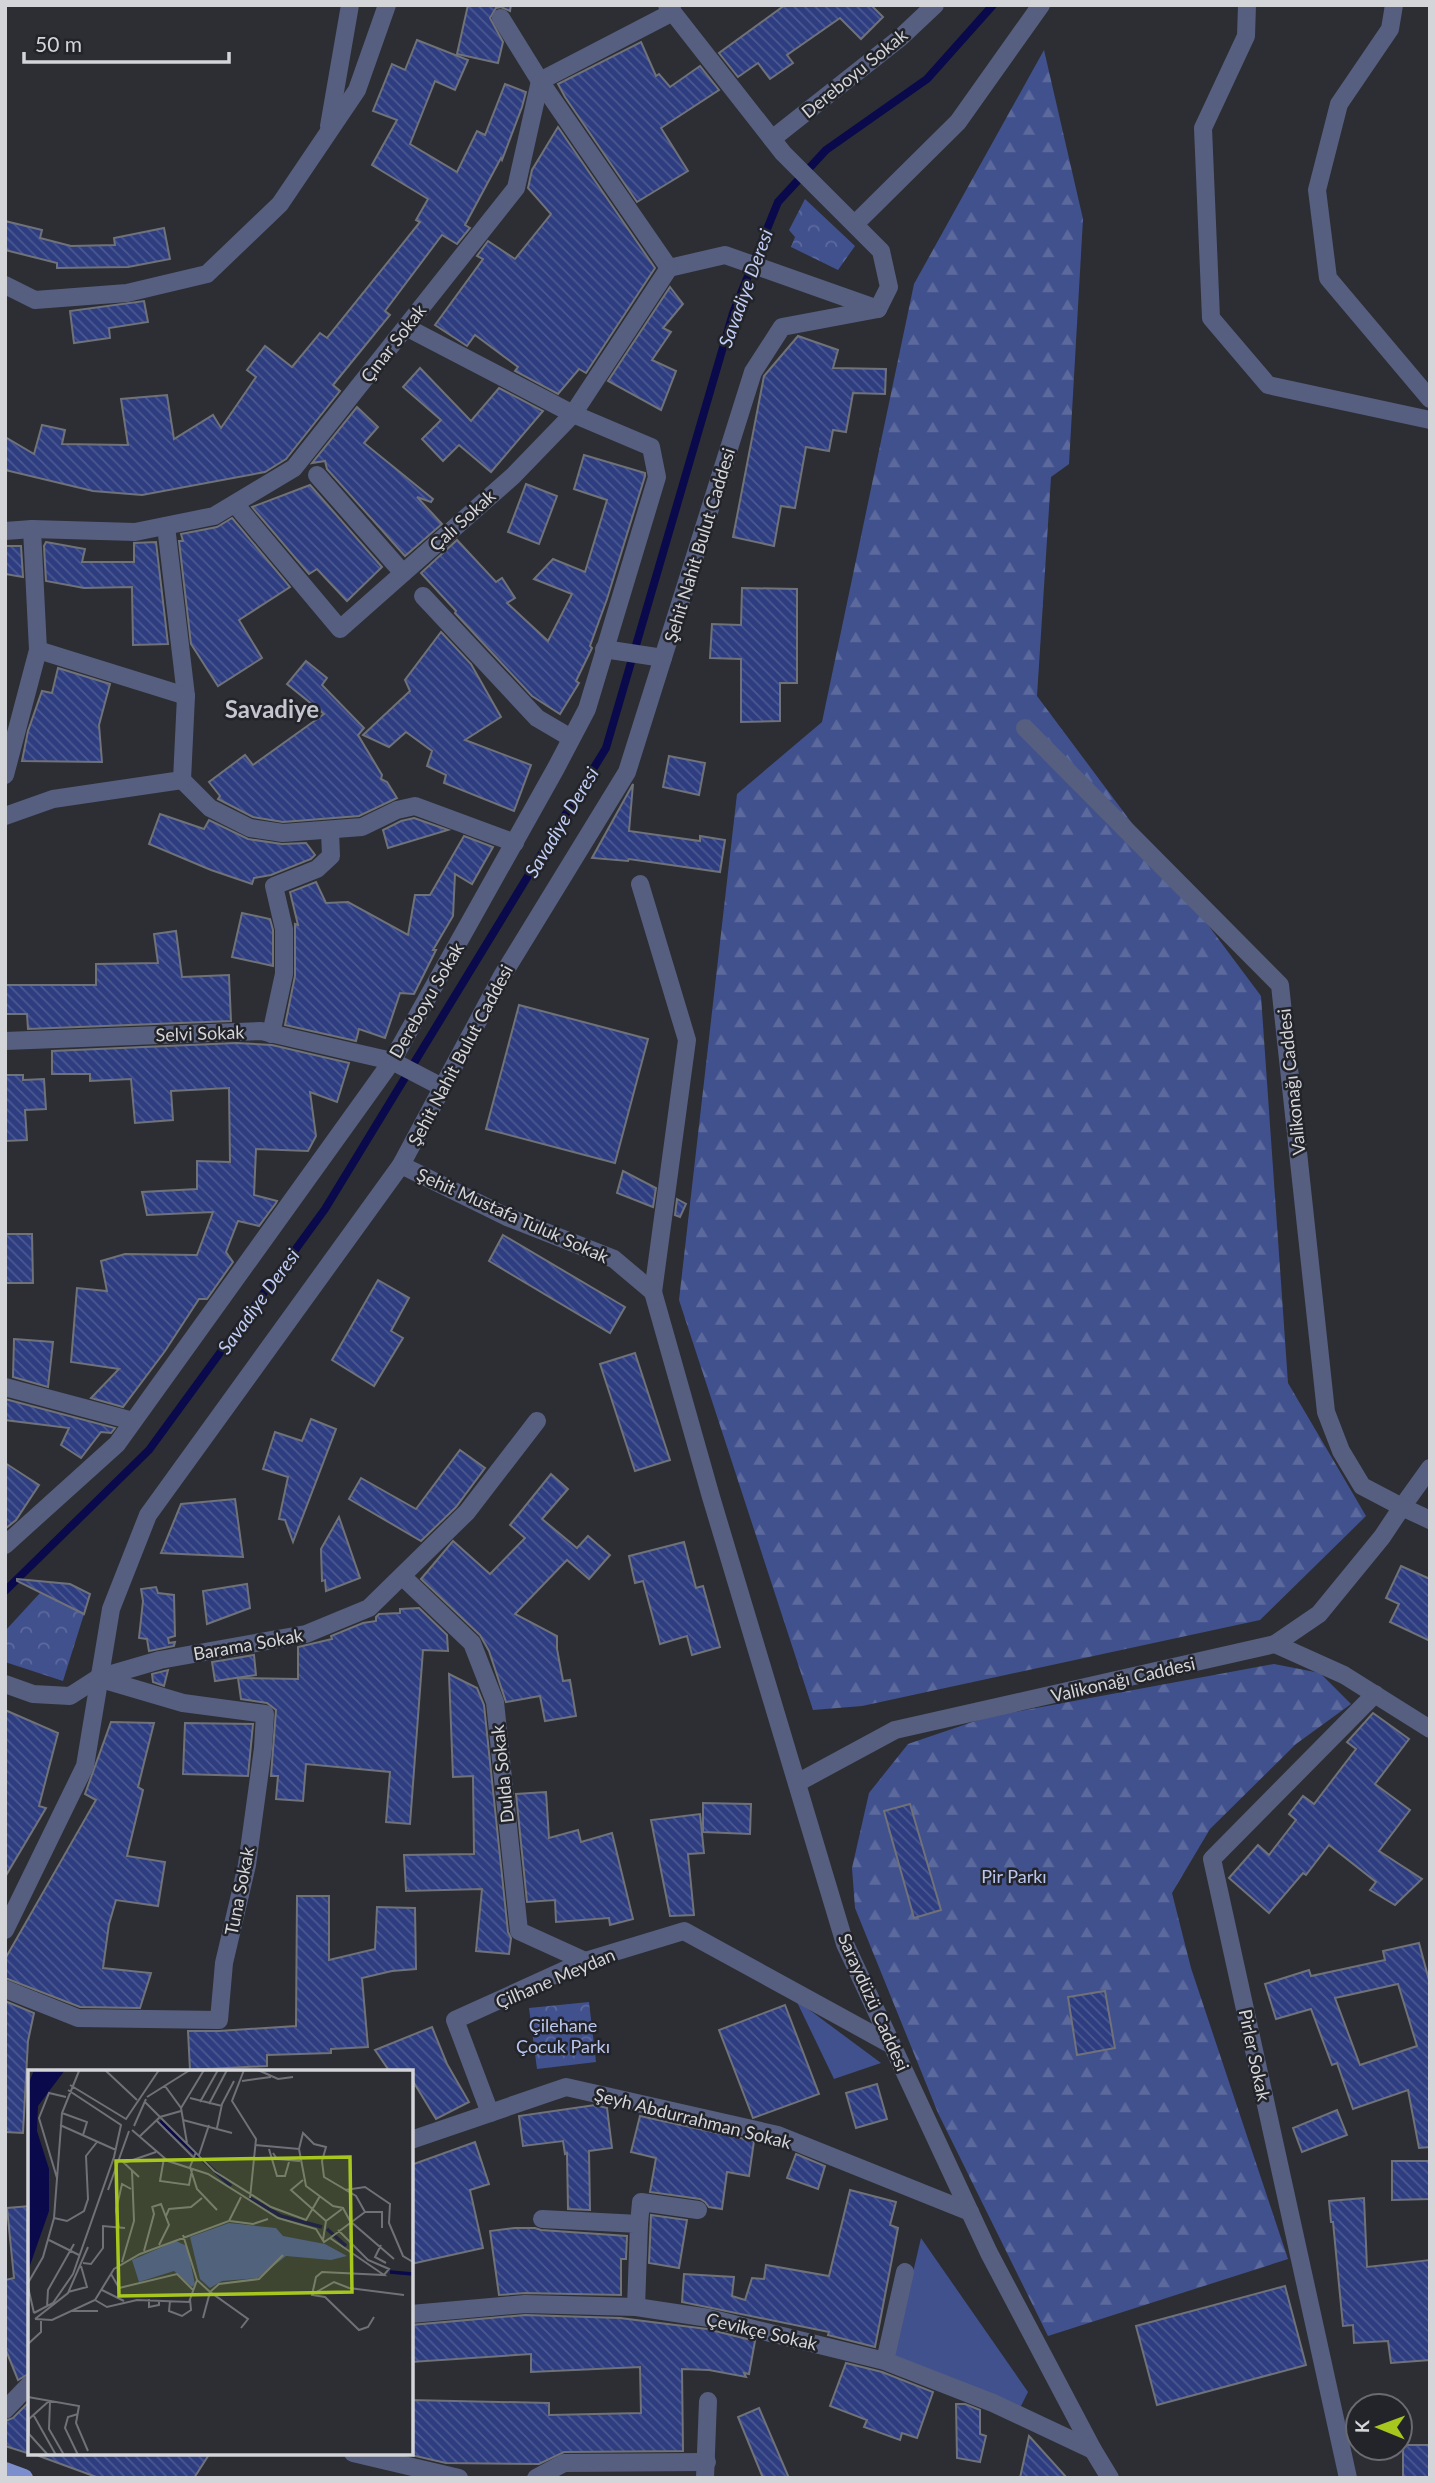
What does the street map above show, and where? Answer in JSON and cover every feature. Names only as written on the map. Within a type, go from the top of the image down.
[{"type":"main road","points":[[5,2471],[24,2478]]},
{"type":"street","points":[[327,133],[350,5]]},
{"type":"street","points":[[5,285],[35,300],[127,293],[207,274],[280,204],[357,90],[387,5]]},
{"type":"street","name":"Dereboyu Sokak","points":[[777,146],[935,5]]},
{"type":"street","points":[[855,224],[958,122],[1041,5]]},
{"type":"street","points":[[1247,5],[1246,36],[1203,128],[1212,318],[1268,385],[1430,420]]},
{"type":"street","points":[[1394,5],[1390,29],[1339,104],[1317,190],[1328,278],[1430,399]]},
{"type":"street","points":[[501,18],[540,81],[669,268],[725,255],[878,309],[889,287],[881,251],[777,146],[670,8],[540,81]]},
{"type":"street","name":"Çınar Sokak","points":[[5,531],[32,529],[135,532],[214,516],[294,468],[516,188],[540,81]]},
{"type":"street","name":"Çalı Sokak","points":[[235,504],[340,629],[513,476],[573,414],[669,268]]},
{"type":"street","name":"Şehit Nahit Bulut Caddesi","points":[[5,1930],[85,1766],[111,1609],[148,1515],[401,1165],[502,976],[627,772],[658,657],[753,372],[782,327],[878,309]]},
{"type":"street","points":[[406,327],[573,414]]},
{"type":"street","name":"Dereboyu Sokak","points":[[5,1545],[117,1444],[392,1060],[515,843],[587,709],[610,651],[657,477],[651,447],[573,414]]},
{"type":"street","points":[[317,475],[403,573]]},
{"type":"street","points":[[166,526],[186,696],[182,780],[211,808],[250,828],[283,833],[362,827],[397,810],[415,806],[515,843]]},
{"type":"street","points":[[5,775],[38,650],[32,529]]},
{"type":"street","points":[[423,596],[537,718],[571,738]]},
{"type":"street","points":[[38,650],[186,696]]},
{"type":"street","points":[[610,651],[658,657]]},
{"type":"street","name":"Valikonağı Caddesi","points":[[1025,728],[1280,985],[1326,1412],[1341,1451],[1362,1486],[1402,1507]]},
{"type":"street","points":[[5,817],[53,799],[182,780]]},
{"type":"street","points":[[271,1034],[284,974],[284,929],[274,886],[317,869],[331,856],[330,831]]},
{"type":"street","points":[[640,884],[687,1040],[653,1292]]},
{"type":"street","name":"Selvi Sokak","points":[[5,1041],[261,1031],[392,1060],[442,1087]]},
{"type":"street","name":"Şehit Mustafa Tuluk Sokak","points":[[401,1165],[507,1217],[614,1259],[653,1292]]},
{"type":"street","name":"Saraydüzü Caddesi","points":[[653,1292],[845,1944],[989,2253],[1110,2478]]},
{"type":"street","points":[[5,1387],[133,1421]]},
{"type":"street","name":"Barama Sokak","points":[[5,1684],[33,1693],[71,1696],[99,1678],[160,1660],[306,1634],[369,1608],[467,1513],[537,1421]]},
{"type":"street","name":"Valikonağı Caddesi","points":[[797,1783],[895,1730],[1275,1644],[1319,1614],[1381,1537],[1430,1468]]},
{"type":"street","points":[[1402,1507],[1430,1520]]},
{"type":"street","name":"Dulda Sokak","points":[[403,1577],[472,1643],[495,1702],[519,1931],[585,1961]]},
{"type":"street","points":[[1275,1644],[1344,1675],[1430,1728]]},
{"type":"street","name":"Tuna Sokak","points":[[5,1989],[78,2018],[219,2020],[224,1963],[247,1865],[263,1748],[265,1713],[183,1703],[99,1678]]},
{"type":"street","name":"Pirler Sokak","points":[[1348,2478],[1212,1860],[1375,1695]]},
{"type":"street","name":"Çilhane Meydan","points":[[482,2115],[455,2020],[585,1961],[684,1931],[892,2045]]},
{"type":"street","name":"Şeyh Abdurrahman Sokak","points":[[413,2139],[566,2087],[778,2135],[970,2212]]},
{"type":"street","points":[[636,2307],[641,2202],[698,2210]]},
{"type":"street","points":[[542,2219],[639,2224]]},
{"type":"street","points":[[885,2361],[905,2272]]},
{"type":"street","name":"Çevikçe Sokak","points":[[413,2314],[525,2304],[636,2307],[732,2322],[885,2361],[993,2403],[1093,2450]]},
{"type":"street","points":[[5,2383],[9,2405]]},
{"type":"street","points":[[9,2405],[28,2386]]},
{"type":"street","points":[[536,2478],[564,2463],[706,2470],[708,2401]]},
{"type":"street","points":[[361,2455],[459,2478]]},
{"type":"green space","points":[[1044,50],[1083,219],[1069,464],[1051,477],[1037,696],[1261,996],[1288,1383],[1366,1516],[1260,1620],[862,1706],[813,1710],[679,1300],[737,794],[822,722],[914,284]]},
{"type":"green space","points":[[805,199],[855,246],[838,270],[791,247],[795,237],[789,230]]},
{"type":"green space","points":[[40,1593],[84,1614],[63,1681],[5,1662],[5,1631]]},
{"type":"green space","name":"Pir Parkı","points":[[1274,1664],[1320,1673],[1351,1704],[1296,1744],[1210,1829],[1172,1893],[1191,1968],[1288,2259],[1048,2336],[938,2113],[855,1908],[852,1868],[869,1793],[908,1744],[987,1717]]},
{"type":"green space","points":[[796,2000],[881,2063],[834,2079]]},
{"type":"green space","name":"Çilehane Çocuk Parkı","points":[[589,2002],[596,2062],[537,2069],[529,2008]]},
{"type":"green space","points":[[921,2238],[1028,2392],[1020,2408],[893,2358]]},
{"type":"building","points":[[468,5],[511,5],[510,11],[496,8],[490,18],[503,42],[498,63],[457,54]]},
{"type":"building","points":[[785,5],[871,5],[883,17],[861,39],[840,18],[787,55],[793,63],[770,79],[758,63],[738,77],[719,53]]},
{"type":"building","points":[[417,40],[468,60],[455,90],[435,81],[410,144],[457,172],[477,131],[485,135],[505,84],[526,92],[522,107],[502,160],[501,158],[465,225],[470,228],[457,244],[442,235],[385,311],[390,315],[333,385],[340,391],[286,459],[265,472],[142,495],[93,491],[5,470],[5,437],[34,454],[42,425],[65,430],[62,444],[128,445],[121,399],[167,395],[174,439],[213,415],[221,428],[256,377],[247,370],[265,346],[292,367],[320,333],[327,338],[420,222],[416,220],[428,199],[372,165],[397,120],[373,111],[392,64],[405,70]]},
{"type":"building","points":[[641,42],[656,76],[659,74],[670,87],[700,66],[719,90],[661,128],[688,171],[637,202],[558,84]]},
{"type":"building","points":[[558,127],[655,268],[586,373],[579,369],[558,394],[515,371],[518,367],[475,335],[467,346],[435,325],[483,259],[477,256],[488,241],[515,259],[551,214],[528,188],[532,170]]},
{"type":"building","points":[[5,221],[42,230],[40,238],[71,246],[115,245],[114,238],[164,228],[170,259],[128,267],[57,268],[57,263],[5,250]]},
{"type":"building","points":[[670,287],[683,304],[663,328],[671,332],[652,360],[676,371],[661,410],[608,381]]},
{"type":"building","points":[[144,301],[148,322],[109,328],[110,338],[74,343],[70,311]]},
{"type":"building","points":[[798,336],[838,350],[833,368],[886,369],[885,394],[853,393],[846,432],[833,430],[829,451],[806,447],[795,508],[781,506],[774,546],[733,537],[764,376]]},
{"type":"building","points":[[420,368],[471,421],[499,388],[543,411],[491,472],[459,445],[443,461],[422,439],[441,420],[403,387]]},
{"type":"building","points":[[357,407],[378,427],[364,443],[433,499],[431,502],[417,497],[442,524],[405,556],[327,469],[325,461],[312,463]]},
{"type":"building","points":[[584,455],[645,473],[645,476],[590,646],[592,648],[576,681],[579,683],[560,714],[532,696],[421,573],[457,540],[496,582],[502,578],[515,598],[507,603],[548,641],[572,594],[534,579],[553,559],[585,572],[607,500],[574,489]]},
{"type":"building","points":[[526,484],[557,496],[539,544],[508,532]]},
{"type":"building","points":[[310,485],[382,567],[347,601],[317,569],[309,574],[252,507]]},
{"type":"building","points":[[232,518],[290,587],[239,620],[262,658],[218,686],[191,644],[179,541],[183,541],[181,534],[217,527]]},
{"type":"building","points":[[46,542],[85,549],[82,562],[134,562],[134,543],[156,542],[168,644],[133,645],[132,587],[84,588],[46,581]]},
{"type":"building","points":[[5,546],[21,546],[23,577],[5,574]]},
{"type":"building","points":[[742,588],[797,589],[797,683],[780,683],[780,721],[741,722],[741,659],[710,658],[712,624],[741,625]]},
{"type":"building","points":[[441,632],[471,664],[501,717],[465,740],[531,765],[514,811],[444,783],[446,775],[427,766],[432,751],[406,732],[389,747],[363,735],[410,691],[405,680]]},
{"type":"building","points":[[306,661],[327,678],[322,685],[364,728],[358,735],[382,775],[381,779],[387,782],[397,798],[359,816],[283,822],[253,817],[218,799],[220,796],[209,782],[245,755],[253,765],[324,714],[287,684]]},
{"type":"building","points":[[58,668],[110,684],[99,725],[102,762],[22,761],[28,731],[42,691],[52,693]]},
{"type":"building","points":[[669,756],[705,763],[699,795],[663,787]]},
{"type":"building","points":[[633,784],[629,831],[700,841],[700,836],[725,840],[720,872],[629,859],[592,858]]},
{"type":"building","points":[[160,814],[204,829],[209,820],[248,839],[282,844],[306,843],[315,855],[271,875],[254,878],[252,884],[149,844]]},
{"type":"building","points":[[414,818],[448,830],[388,848],[383,830]]},
{"type":"building","points":[[464,836],[493,847],[472,884],[455,874],[453,916],[433,950],[436,950],[414,994],[400,993],[385,1038],[359,1029],[356,1041],[285,1025],[295,976],[295,924],[298,925],[290,892],[316,882],[326,903],[348,902],[408,935],[415,895],[430,895]]},
{"type":"building","points":[[242,913],[270,919],[273,930],[273,966],[232,957]]},
{"type":"building","points":[[176,931],[182,977],[229,975],[231,1021],[28,1029],[27,1014],[5,1014],[5,985],[96,985],[96,964],[158,963],[154,934]]},
{"type":"building","points":[[519,1005],[648,1039],[615,1163],[486,1129]]},
{"type":"building","points":[[236,1043],[272,1045],[349,1063],[337,1102],[310,1092],[316,1136],[308,1151],[256,1149],[254,1195],[277,1201],[276,1203],[259,1226],[238,1221],[226,1252],[233,1262],[207,1299],[199,1299],[165,1351],[123,1407],[91,1398],[119,1369],[71,1362],[77,1288],[107,1291],[101,1261],[125,1254],[197,1255],[213,1212],[147,1215],[142,1192],[197,1189],[197,1161],[230,1162],[229,1088],[171,1091],[173,1120],[135,1123],[131,1079],[90,1081],[90,1074],[52,1074],[52,1051]]},
{"type":"building","points":[[5,1075],[23,1075],[23,1080],[44,1079],[46,1109],[25,1110],[27,1140],[5,1141]]},
{"type":"building","points":[[623,1171],[656,1188],[653,1207],[617,1193]]},
{"type":"building","points":[[677,1199],[686,1204],[680,1217],[675,1215]]},
{"type":"building","points":[[5,1234],[32,1234],[33,1283],[5,1283]]},
{"type":"building","points":[[503,1235],[625,1307],[610,1333],[489,1261]]},
{"type":"building","points":[[378,1280],[409,1298],[391,1331],[403,1338],[374,1386],[332,1360]]},
{"type":"building","points":[[14,1339],[53,1342],[48,1387],[13,1377]]},
{"type":"building","points":[[635,1353],[670,1460],[635,1471],[600,1364]]},
{"type":"building","points":[[5,1399],[115,1428],[111,1433],[101,1432],[81,1458],[61,1445],[69,1428],[5,1420]]},
{"type":"building","points":[[311,1419],[336,1429],[293,1542],[285,1520],[279,1519],[288,1477],[263,1469],[275,1432],[302,1441]]},
{"type":"building","points":[[460,1450],[485,1468],[456,1507],[421,1541],[349,1499],[361,1478],[416,1509]]},
{"type":"building","points":[[5,1463],[39,1485],[16,1520],[5,1529]]},
{"type":"building","points":[[551,1474],[568,1489],[542,1519],[577,1548],[588,1536],[610,1555],[589,1579],[567,1560],[515,1614],[557,1636],[563,1681],[570,1680],[576,1716],[545,1721],[540,1696],[506,1702],[489,1651],[480,1635],[421,1579],[453,1541],[490,1574],[525,1538],[510,1525]]},
{"type":"building","points":[[235,1499],[243,1557],[161,1553],[181,1504]]},
{"type":"building","points":[[339,1517],[360,1578],[326,1591],[325,1580],[322,1581],[321,1549]]},
{"type":"building","points":[[684,1542],[696,1588],[703,1586],[720,1647],[692,1655],[687,1636],[660,1644],[643,1581],[635,1583],[629,1556]]},
{"type":"building","points":[[1401,1566],[1430,1579],[1430,1641],[1390,1622],[1399,1604],[1386,1598]]},
{"type":"building","points":[[17,1581],[70,1584],[90,1594],[84,1614]]},
{"type":"building","points":[[247,1584],[250,1608],[207,1624],[203,1591]]},
{"type":"building","points":[[156,1587],[158,1593],[174,1595],[175,1636],[168,1638],[169,1643],[175,1642],[174,1646],[149,1651],[147,1639],[139,1638],[143,1601],[141,1589]]},
{"type":"building","points":[[419,1608],[447,1635],[448,1651],[423,1650],[410,1824],[386,1822],[390,1772],[306,1764],[303,1801],[276,1799],[278,1776],[271,1776],[276,1710],[267,1703],[241,1699],[238,1678],[298,1679],[298,1647],[332,1639],[331,1636],[363,1623],[376,1621],[379,1614],[400,1613],[400,1609]]},
{"type":"building","points":[[254,1655],[256,1675],[215,1681],[212,1662]]},
{"type":"building","points":[[168,1670],[164,1686],[153,1682],[152,1674]]},
{"type":"building","points":[[449,1674],[477,1688],[484,1705],[508,1932],[511,1938],[509,1954],[476,1951],[482,1889],[406,1891],[404,1855],[474,1854],[473,1776],[453,1777]]},
{"type":"building","points":[[5,1710],[58,1733],[39,1806],[46,1808],[5,1877]]},
{"type":"building","points":[[1373,1713],[1409,1739],[1375,1784],[1410,1810],[1379,1851],[1422,1879],[1395,1905],[1370,1890],[1376,1882],[1329,1845],[1306,1875],[1303,1873],[1269,1913],[1229,1878],[1258,1845],[1269,1855],[1296,1820],[1289,1814],[1303,1796],[1314,1804],[1356,1749],[1347,1742]]},
{"type":"building","points":[[111,1722],[154,1723],[138,1787],[143,1790],[127,1856],[165,1862],[158,1906],[116,1900],[109,1924],[103,1968],[151,1973],[140,2008],[80,2007],[5,1978],[5,1959],[96,1800],[85,1794]]},
{"type":"building","points":[[185,1723],[253,1724],[248,1776],[183,1774]]},
{"type":"building","points":[[546,1792],[549,1838],[578,1830],[581,1842],[612,1833],[633,1919],[610,1925],[609,1918],[556,1922],[555,1900],[527,1902],[516,1794]]},
{"type":"building","points":[[703,1803],[751,1804],[750,1834],[703,1832]]},
{"type":"building","points":[[910,1804],[941,1910],[914,1918],[884,1811]]},
{"type":"building","points":[[700,1814],[704,1853],[688,1854],[694,1915],[670,1916],[651,1820]]},
{"type":"building","points":[[297,1896],[329,1896],[329,1960],[375,1949],[377,1907],[415,1908],[416,1969],[362,1978],[368,2047],[331,2049],[331,2053],[267,2055],[267,2066],[190,2070],[188,2031],[296,2026]]},
{"type":"building","points":[[1419,1943],[1430,1984],[1430,2147],[1419,2148],[1408,2090],[1353,2109],[1337,2063],[1332,2065],[1311,2009],[1276,2019],[1265,1984],[1309,1970],[1311,1976],[1385,1960],[1383,1951]],"holes":[[[1398,1984],[1417,2046],[1360,2065],[1335,1998]]]},
{"type":"building","points":[[1105,1991],[1115,2048],[1077,2055],[1068,1997]]},
{"type":"building","points":[[5,2001],[34,2013],[28,2041],[23,2133],[5,2132]]},
{"type":"building","points":[[785,2005],[819,2094],[753,2118],[719,2030]]},
{"type":"building","points":[[432,2027],[447,2064],[469,2102],[436,2119],[413,2081],[413,2070],[389,2070],[375,2050]]},
{"type":"building","points":[[877,2084],[887,2119],[856,2128],[846,2093]]},
{"type":"building","points":[[595,2105],[607,2108],[612,2148],[589,2151],[590,2210],[568,2209],[567,2153],[565,2154],[563,2141],[523,2146],[519,2116]]},
{"type":"building","points":[[1337,2110],[1347,2135],[1302,2152],[1293,2128]]},
{"type":"building","points":[[640,2116],[754,2141],[749,2176],[727,2172],[722,2209],[709,2207],[700,2199],[650,2192],[656,2158],[631,2152]]},
{"type":"building","points":[[475,2142],[489,2184],[470,2190],[483,2248],[413,2264],[413,2164]]},
{"type":"building","points":[[796,2154],[825,2166],[818,2189],[787,2178]]},
{"type":"building","points":[[1392,2161],[1430,2161],[1430,2199],[1392,2200]]},
{"type":"building","points":[[850,2190],[896,2202],[890,2225],[898,2228],[875,2347],[828,2335],[829,2332],[682,2302],[684,2274],[734,2277],[732,2296],[745,2300],[752,2278],[764,2279],[766,2265],[829,2276]]},
{"type":"building","points":[[1364,2198],[1367,2267],[1430,2260],[1430,2360],[1391,2363],[1388,2341],[1354,2343],[1353,2325],[1343,2326],[1329,2201]]},
{"type":"building","points":[[28,2206],[28,2374],[18,2380],[5,2348],[5,2280],[14,2278],[7,2208]]},
{"type":"building","points":[[651,2215],[687,2220],[679,2268],[649,2263]]},
{"type":"building","points":[[515,2228],[627,2236],[626,2259],[621,2259],[621,2295],[499,2295],[490,2231]]},
{"type":"building","points":[[1285,2286],[1306,2365],[1157,2405],[1136,2326]]},
{"type":"building","points":[[525,2315],[620,2318],[707,2329],[755,2341],[749,2374],[744,2373],[746,2377],[709,2370],[682,2369],[683,2451],[564,2452],[539,2464],[446,2463],[411,2455],[413,2400],[549,2403],[549,2415],[641,2413],[640,2367],[531,2372],[531,2354],[413,2362],[413,2325]]},
{"type":"building","points":[[846,2363],[882,2372],[933,2392],[917,2438],[902,2433],[900,2440],[864,2427],[867,2420],[830,2406]]},
{"type":"building","points":[[28,2403],[28,2453],[5,2446],[5,2421],[13,2418]]},
{"type":"building","points":[[956,2404],[965,2404],[980,2410],[980,2434],[986,2436],[980,2462],[957,2458]]},
{"type":"building","points":[[759,2408],[789,2478],[763,2478],[738,2417]]},
{"type":"building","points":[[1029,2436],[1067,2478],[1020,2478]]},
{"type":"building","points":[[1414,2445],[1430,2445],[1430,2478],[1403,2478],[1403,2462],[1414,2462]]},
{"type":"building","points":[[209,2455],[194,2478],[99,2478],[39,2456]]},
{"type":"waterway","name":"Savadiye Deresi","points":[[5,1591],[149,1450],[325,1209],[606,748],[733,313],[778,202],[826,150],[927,79],[993,5]]},
{"type":"district","name":"Savadiye","points":[[272,708]]}]
